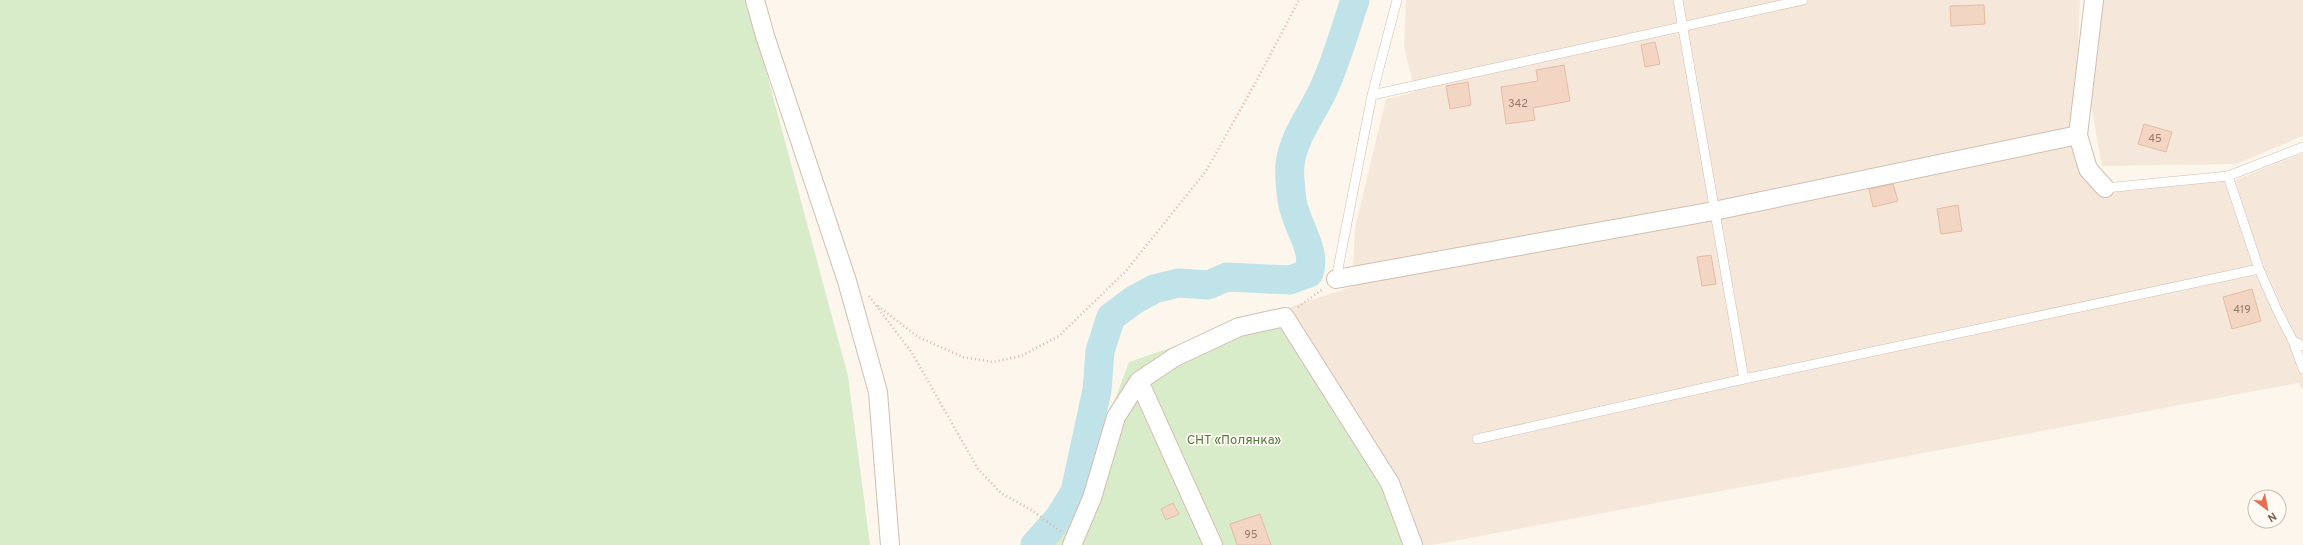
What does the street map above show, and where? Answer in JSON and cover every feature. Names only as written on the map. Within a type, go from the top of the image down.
[{"type":"street","points":[[756,0],[765,36],[847,281],[878,392],[890,545]]},
{"type":"street","points":[[2094,0],[2078,135],[2088,169],[2105,188]]},
{"type":"street","points":[[1336,278],[1714,211],[2078,135]]},
{"type":"street","points":[[1072,545],[1092,498],[1116,417],[1139,381],[1175,357],[1239,328],[1285,317],[1390,483],[1413,545]]},
{"type":"street","points":[[1139,381],[1213,545]]},
{"type":"lane","points":[[1336,278],[1372,95],[1397,0]]},
{"type":"lane","points":[[1678,0],[1744,379]]},
{"type":"lane","points":[[1372,95],[1803,0]]},
{"type":"lane","points":[[2105,188],[2228,176],[2303,147]]},
{"type":"lane","points":[[2228,176],[2259,269],[2292,341],[2303,369]]},
{"type":"lane","points":[[1477,439],[1744,379],[2259,269]]},
{"type":"lane","points":[[2292,341],[2303,346]]},
{"type":"path","points":[[878,306],[918,337],[963,357],[993,362],[1021,356],[1059,336],[1126,271],[1206,170],[1257,80],[1299,0]]},
{"type":"path","points":[[1285,317],[1336,278]]},
{"type":"path","points":[[868,295],[878,306],[912,353],[978,469],[1001,493],[1033,511],[1056,529]]},
{"type":"shaded area","points":[[1406,0],[2080,0],[2075,122],[2082,158],[2114,185],[2233,181],[2303,153],[2303,390],[2298,383],[1432,545],[1416,545],[1284,309],[1352,287],[1355,228],[1386,99],[1415,92],[1404,47]]},
{"type":"shaded area","points":[[2103,0],[2303,0],[2303,136],[2236,164],[2102,166],[2085,73]]},
{"type":"green space","points":[[0,0],[747,0],[848,376],[870,545],[0,545]]},
{"type":"green space","name":"СНТ «Полянка»","points":[[1284,309],[1416,545],[1050,545],[1067,529],[1129,362]]},
{"type":"building","points":[[1984,5],[1985,24],[1951,26],[1950,6]]},
{"type":"building","points":[[1655,42],[1660,64],[1645,67],[1641,45]]},
{"type":"building","points":[[1564,65],[1570,101],[1533,108],[1535,120],[1506,124],[1501,87],[1538,81],[1536,70]]},
{"type":"building","points":[[1468,82],[1471,105],[1450,109],[1446,86]]},
{"type":"building","points":[[2144,124],[2172,132],[2166,152],[2138,144]]},
{"type":"building","points":[[1893,184],[1898,201],[1873,207],[1869,189]]},
{"type":"building","points":[[1958,205],[1962,231],[1941,234],[1937,209]]},
{"type":"building","points":[[1711,255],[1716,284],[1702,286],[1697,257]]},
{"type":"building","points":[[2252,289],[2261,321],[2232,329],[2223,297]]},
{"type":"building","points":[[1173,503],[1179,514],[1166,520],[1161,509]]},
{"type":"building","points":[[1260,514],[1271,545],[1237,545],[1230,524]]},
{"type":"waterway","points":[[1035,545],[1059,518],[1075,492],[1097,390],[1100,351],[1111,317],[1134,300],[1154,289],[1178,283],[1208,285],[1227,277],[1290,280],[1309,273],[1311,258],[1307,242],[1292,202],[1290,164],[1296,142],[1322,92],[1331,71],[1355,0]]}]
